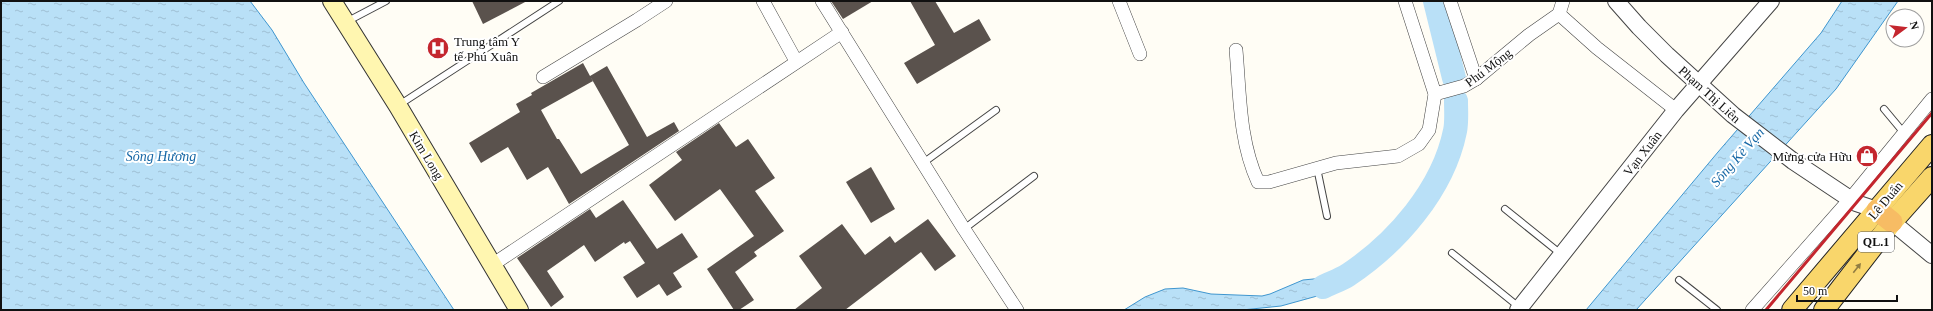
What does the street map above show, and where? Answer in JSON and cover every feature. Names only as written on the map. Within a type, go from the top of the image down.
[{"type":"main road","name":"Kim Long","points":[[332,1],[398,106],[519,310]]},
{"type":"main road","name":"Lê Duẩn","points":[[1824,310],[1884,216],[1932,145]]},
{"type":"main road","name":"Lê Duẩn","points":[[1792,310],[1884,216],[1932,177]]},
{"type":"street","points":[[543,77],[666,1]]},
{"type":"street","points":[[763,1],[796,61]]},
{"type":"street","points":[[822,1],[964,229],[1017,310]]},
{"type":"street","points":[[1119,1],[1140,54]]},
{"type":"street","points":[[1236,50],[1242,125],[1254,173],[1258,182],[1269,182],[1336,163],[1398,156],[1419,144],[1429,130],[1435,94],[1405,1]]},
{"type":"street","points":[[1450,1],[1476,79]]},
{"type":"street","points":[[1563,1],[1559,14],[1613,60],[1676,110]]},
{"type":"street","name":"Phạm Thị Liên","points":[[1616,1],[1644,33],[1733,115],[1793,161],[1851,198],[1856,203],[1884,216]]},
{"type":"street","name":"Vạn Xuân","points":[[1519,309],[1676,110],[1771,1]]},
{"type":"street","name":"Phú Mộng","points":[[1435,94],[1464,86],[1476,79],[1529,35],[1559,14]]},
{"type":"street","points":[[492,265],[648,162],[796,61],[842,32]]},
{"type":"street","points":[[1752,310],[1851,198],[1932,99]]},
{"type":"street","points":[[1884,216],[1932,255]]},
{"type":"lane","points":[[346,22],[386,1]]},
{"type":"lane","points":[[398,106],[559,1]]},
{"type":"lane","points":[[1884,109],[1904,133]]},
{"type":"lane","points":[[923,163],[996,110]]},
{"type":"lane","points":[[1317,168],[1327,216]]},
{"type":"lane","points":[[964,229],[1034,176]]},
{"type":"lane","points":[[1505,209],[1561,254]]},
{"type":"lane","points":[[1452,253],[1519,309]]},
{"type":"lane","points":[[1679,280],[1717,310]]},
{"type":"water","name":"Sông Hương","points":[[1,1],[250,1],[272,30],[304,83],[454,310],[1,310]]},
{"type":"water","name":"Sông Kẻ Vạn","points":[[1842,1],[1898,1],[1893,8],[1885,8],[1885,19],[1836,89],[1636,310],[1586,310],[1718,152],[1821,33]]},
{"type":"water","points":[[1351,272],[1337,288],[1328,293],[1281,306],[1242,310],[1124,310],[1145,297],[1165,289],[1183,288],[1211,294],[1262,296],[1303,280],[1334,277]]},
{"type":"building","points":[[472,1],[527,1],[483,24]]},
{"type":"building","points":[[831,1],[873,1],[843,19]]},
{"type":"building","points":[[910,1],[935,1],[954,33],[979,19],[991,40],[917,84],[904,63],[935,45]]},
{"type":"building","points":[[583,63],[590,76],[607,66],[647,137],[674,122],[679,131],[569,204],[548,167],[527,180],[508,147],[481,163],[469,143],[520,112],[516,104],[532,95],[531,93]],"holes":[[[593,81],[629,145],[581,174],[559,139],[557,139],[541,110]]]},
{"type":"building","points":[[719,123],[736,147],[748,139],[775,178],[755,191],[784,231],[754,252],[757,256],[735,272],[754,300],[739,310],[734,310],[707,269],[754,236],[720,189],[675,221],[649,185],[682,160],[676,152]]},
{"type":"building","points":[[871,167],[895,209],[871,223],[846,182]]},
{"type":"building","points":[[623,200],[657,249],[682,233],[698,257],[673,273],[682,287],[667,296],[659,284],[637,298],[623,277],[645,263],[630,241],[625,244],[624,242],[595,262],[584,245],[547,271],[564,297],[551,307],[517,258],[590,209],[596,218]]},
{"type":"building","points":[[928,219],[956,256],[935,271],[921,252],[845,310],[794,310],[822,288],[799,256],[842,224],[865,255],[890,236],[895,243]]},
{"type":"waterway","points":[[1435,1],[1454,78]]},
{"type":"waterway","points":[[1323,287],[1345,277],[1366,262],[1400,231],[1429,194],[1449,153],[1456,128],[1456,101]]},
{"type":"railway","points":[[1766,310],[1932,113]]},
{"type":"place","name":"Trung tâm Y tế Phú Xuân","points":[[438,48]]},
{"type":"place","name":"Mừng cửa Hữu","points":[[1867,156]]}]
